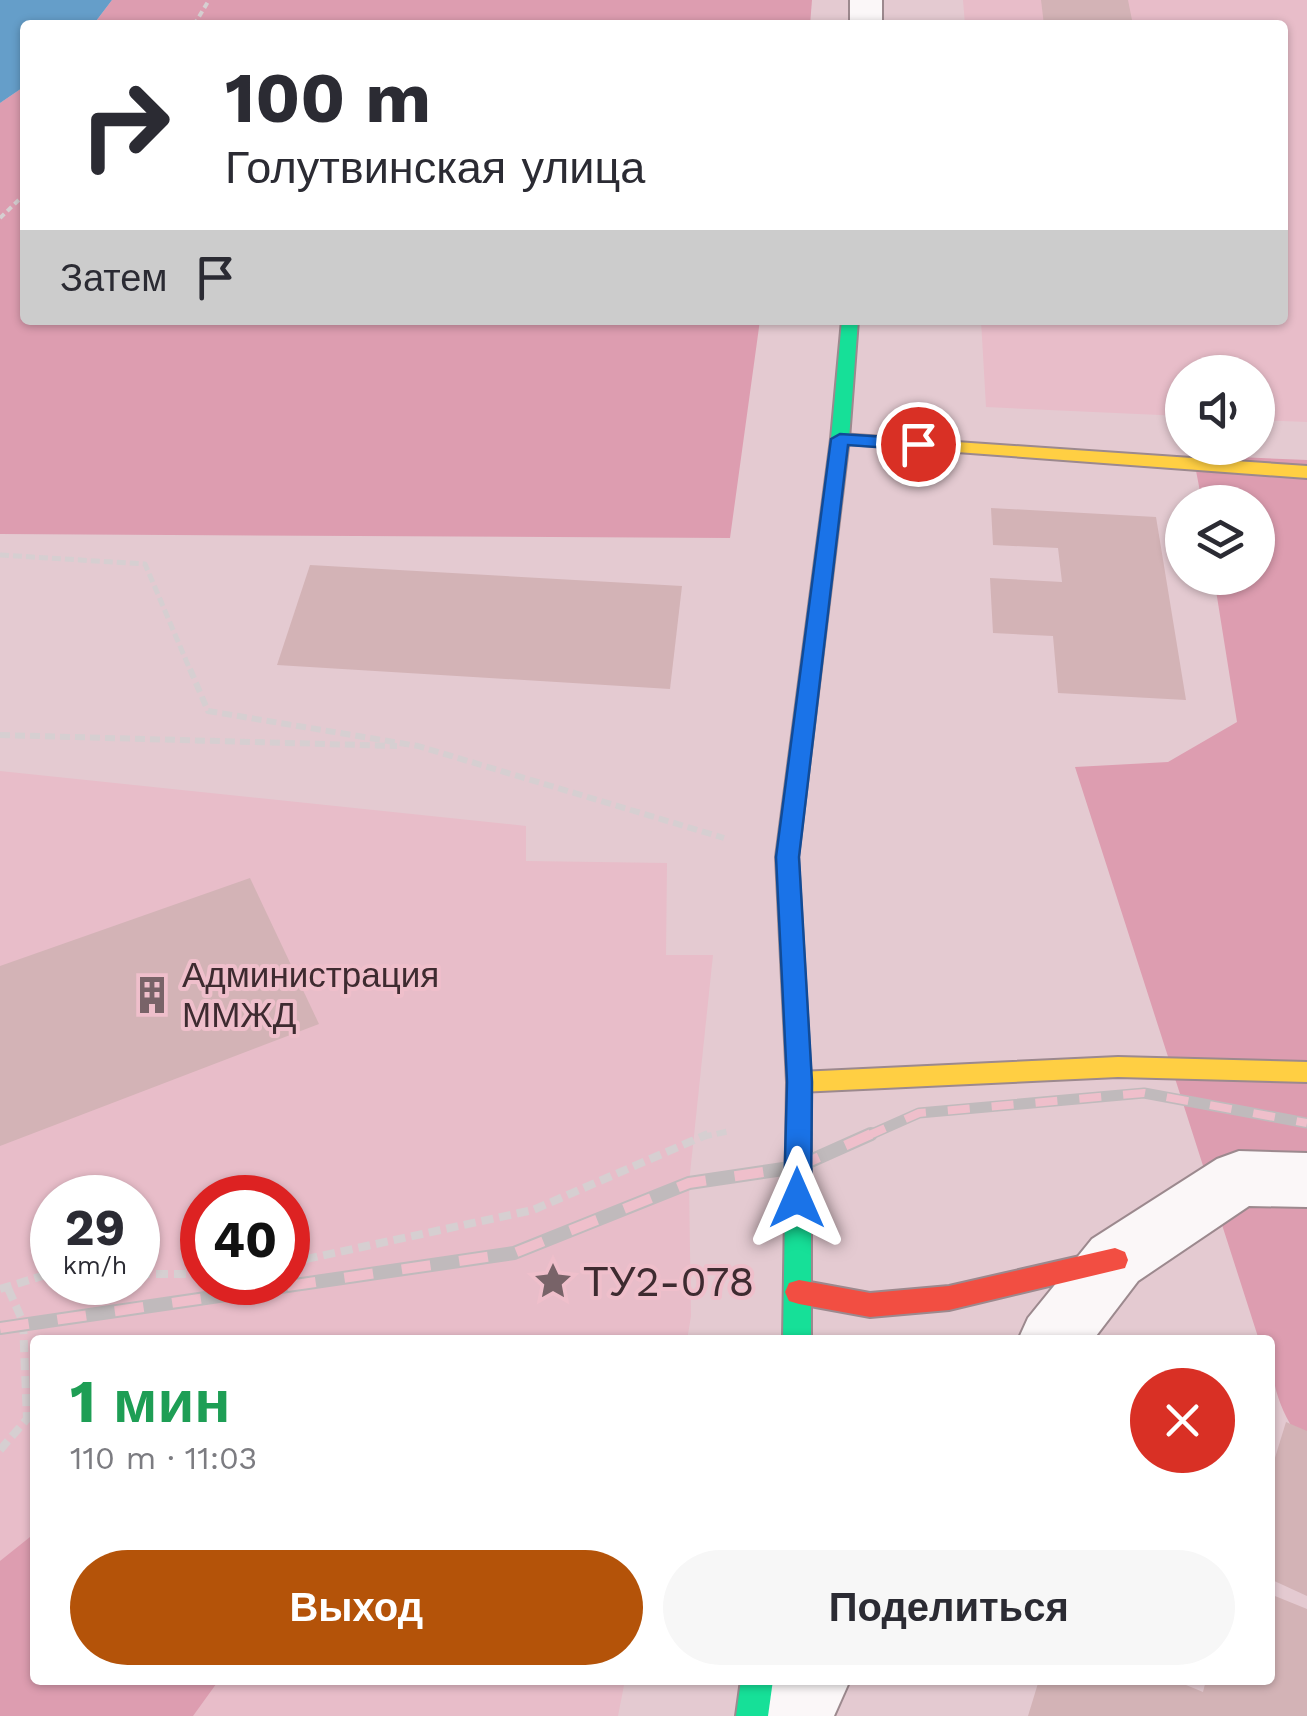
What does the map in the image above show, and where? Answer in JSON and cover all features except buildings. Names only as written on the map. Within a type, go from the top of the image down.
[{"type":"street","points":[[797,1335],[800,1082],[787,857],[840,439],[850,325]]},
{"type":"street","points":[[840,439],[1307,472]]},
{"type":"street","points":[[800,1082],[921,1074],[1232,1068],[1307,1072]]},
{"type":"street","points":[[1056,1335],[1115,1260],[1239,1178],[1307,1180]]},
{"type":"street","points":[[799,1292],[870,1304],[949,1298],[1115,1260]]},
{"type":"street","points":[[752,1716],[756,1685]]},
{"type":"street","points":[[789,1716],[809,1685]]},
{"type":"path","points":[[0,218],[20,199]]},
{"type":"path","points":[[0,556],[145,564],[208,711],[418,746],[787,857]]},
{"type":"path","points":[[0,735],[418,746]]},
{"type":"path","points":[[310,1258],[532,1210],[711,1133],[798,1123]]},
{"type":"path","points":[[0,1450],[27,1420],[22,1322],[4,1288],[30,1280]]},
{"type":"shaded area","points":[[112,0],[812,0],[810,20],[97,20]]},
{"type":"shaded area","points":[[963,0],[1307,0],[1307,422],[1275,421],[1275,355],[1165,355],[1165,415],[986,407],[981,325],[1288,325],[1288,20],[965,20]]},
{"type":"shaded area","points":[[20,89],[20,325],[759,325],[730,538],[0,534],[0,103]]},
{"type":"shaded area","points":[[1275,459],[1307,460],[1307,1448],[1278,1398],[1275,1335],[1257,1335],[1075,767],[1168,762],[1237,722],[1217,595],[1275,595],[1275,485],[1199,485],[1195,465],[1275,465]]},
{"type":"shaded area","points":[[0,771],[526,826],[526,861],[667,863],[666,955],[713,955],[689,1183],[691,1316],[688,1335],[30,1335],[30,1685],[624,1685],[618,1716],[0,1716]]},
{"type":"shaded area","points":[[30,1537],[30,1685],[215,1685],[193,1716],[0,1716],[0,1561]]},
{"type":"water","points":[[0,0],[112,0],[97,20],[20,20],[20,89],[0,103]]},
{"type":"railway","points":[[865,1137],[919,1113],[1144,1093],[1307,1123]]},
{"type":"railway","points":[[0,1328],[514,1253],[689,1183],[797,1167],[871,1134]]},
{"type":"traffic: fast","points":[[797,1335],[799,1082],[787,857],[840,439],[850,325]]},
{"type":"traffic: fast","points":[[752,1716],[756,1685]]},
{"type":"traffic: slow","points":[[840,439],[1307,472]]},
{"type":"traffic: slow","points":[[799,1082],[1118,1067],[1307,1072]]},
{"type":"traffic: jam","points":[[799,1292],[870,1305],[949,1298],[1115,1260]]},
{"type":"place","name":"Администрация ММЖД","points":[[152,995]]},
{"type":"place","name":"ТУ2-078","points":[[553,1281]]},
{"type":"route","points":[[797,1198],[800,1082],[787,857],[840,439],[918,444]]}]
